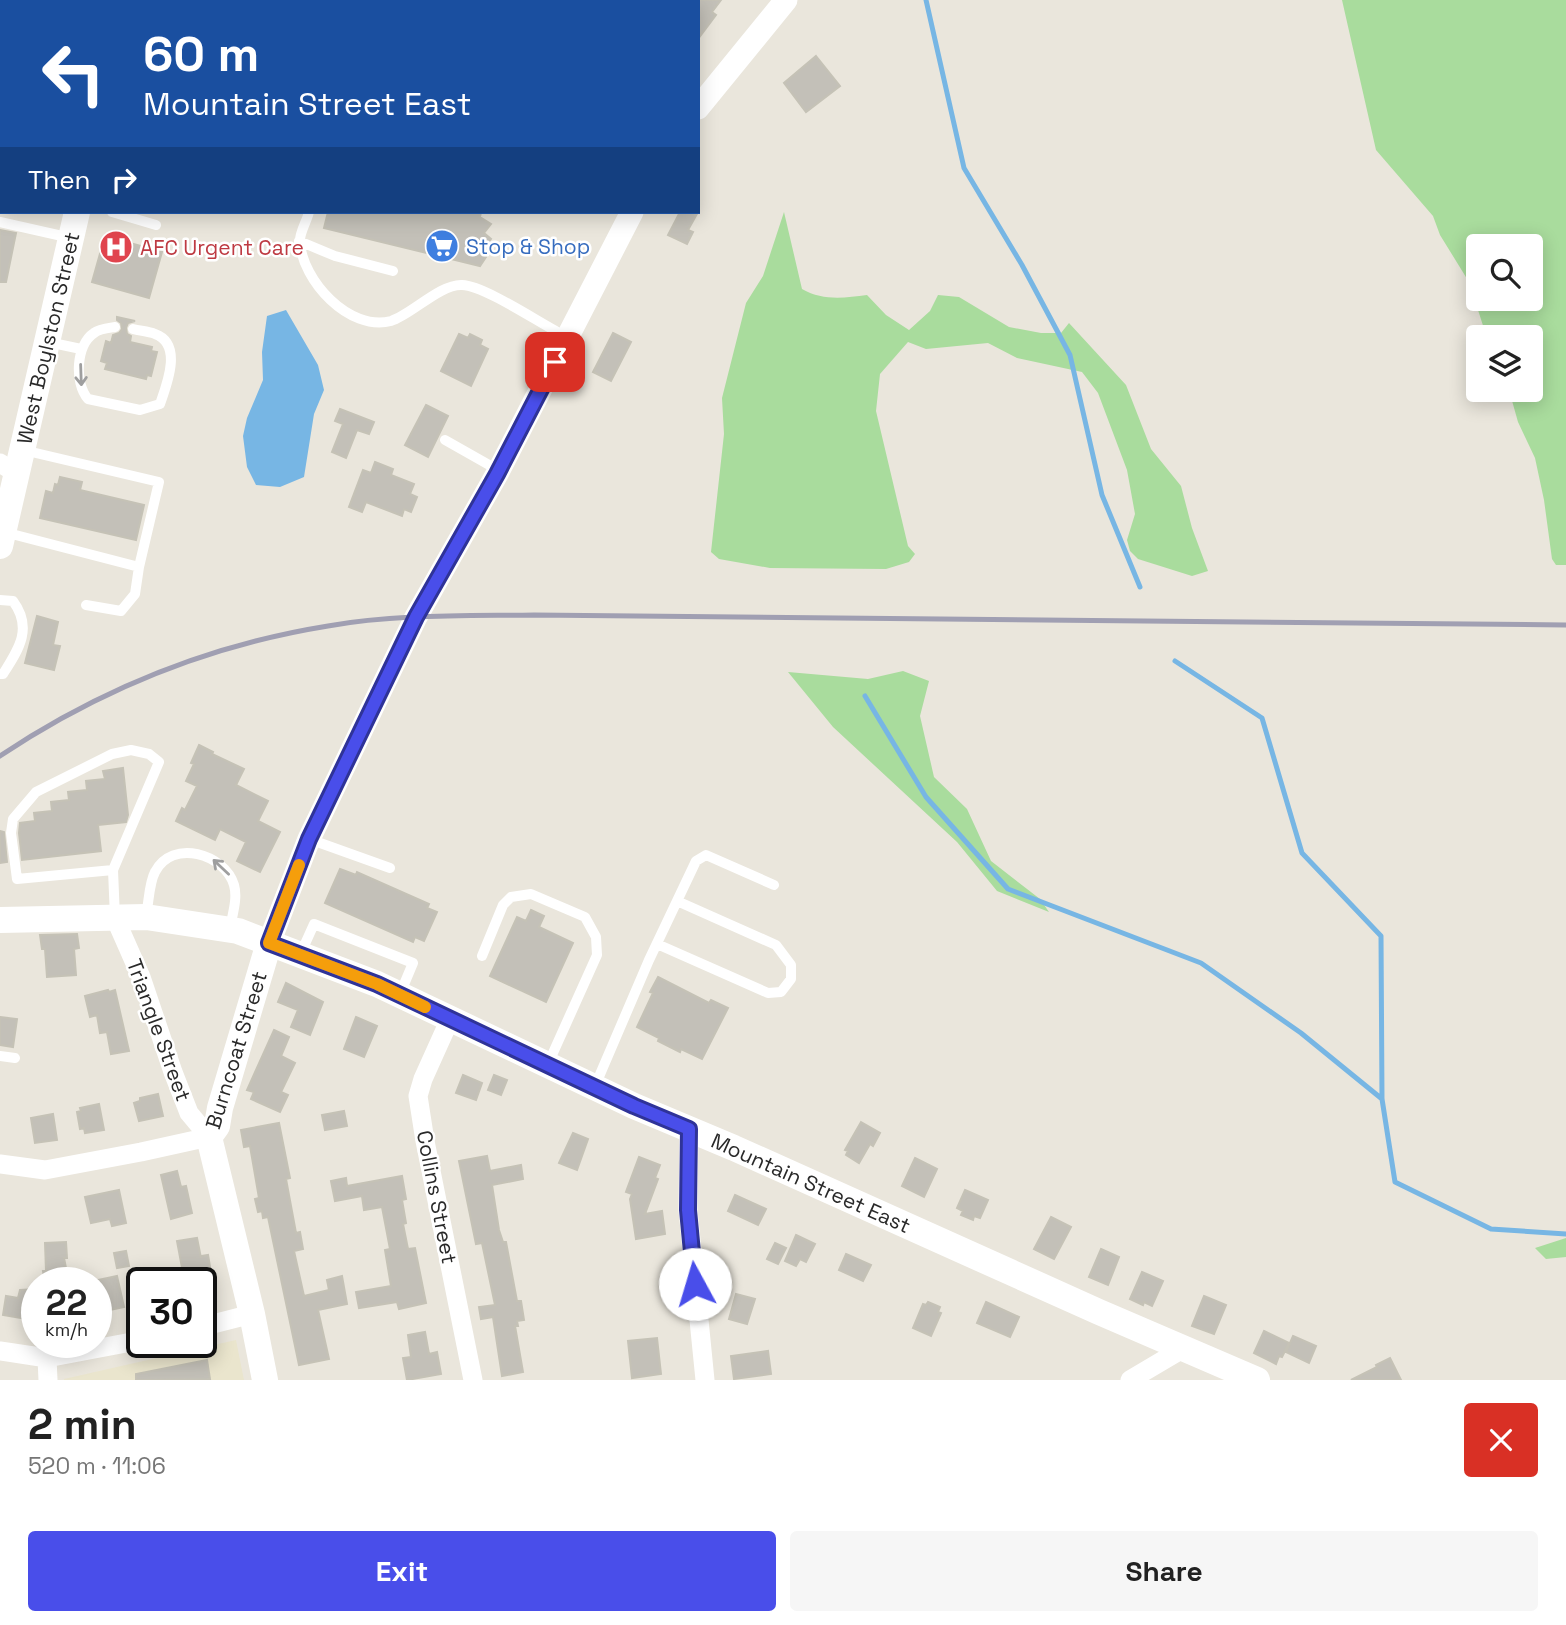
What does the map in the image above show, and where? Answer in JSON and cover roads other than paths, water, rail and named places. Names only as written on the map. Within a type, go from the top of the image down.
[{"type":"main road","name":"West Boylston Street","points":[[2,539],[13,462],[48,342],[77,214]]},
{"type":"main road","name":"Mountain Street East","points":[[0,920],[146,917],[230,929],[269,943],[400,995],[595,1087],[1257,1380]]},
{"type":"main road","name":"Burncoat Street","points":[[265,1380],[252,1314],[209,1137],[217,1126],[269,943]]},
{"type":"street","points":[[700,105],[777,3]]},
{"type":"street","name":"Burncoat Street","points":[[269,943],[309,839],[416,617],[499,470],[631,214]]},
{"type":"street","name":"Triangle Street","points":[[115,919],[141,977],[189,1113],[209,1137]]},
{"type":"street","name":"Collins Street","points":[[450,1019],[418,1096],[473,1380]]},
{"type":"street","points":[[689,1129],[688,1210],[705,1380]]},
{"type":"street","points":[[0,1164],[45,1170],[209,1137]]},
{"type":"street","points":[[217,1322],[252,1314]]},
{"type":"street","points":[[1130,1380],[1184,1348]]},
{"type":"street","points":[[0,1351],[21,1354]]},
{"type":"street","points":[[47,1358],[48,1380]]},
{"type":"lane","points":[[119,214],[156,225]]},
{"type":"lane","points":[[308,214],[299,240],[310,274],[330,299],[351,317],[368,321],[391,321],[434,295],[461,285],[485,292],[568,337]]},
{"type":"lane","points":[[0,222],[71,238]]},
{"type":"lane","points":[[299,240],[335,256],[393,271]]},
{"type":"lane","points":[[115,327],[94,332],[81,349],[80,382],[88,399],[140,410],[160,404],[168,381],[171,358],[168,345],[157,334],[133,330]]},
{"type":"lane","points":[[48,342],[81,349]]},
{"type":"lane","points":[[445,440],[499,470]]},
{"type":"lane","points":[[13,462],[159,482],[135,594],[121,611],[86,605]]},
{"type":"lane","points":[[2,539],[139,567]]},
{"type":"lane","points":[[0,600],[13,601],[23,614],[23,626],[17,649],[3,674],[0,674]]},
{"type":"lane","points":[[113,870],[17,879],[11,832],[13,819],[36,792],[112,754],[131,750],[149,754],[159,762],[113,870],[115,919]]},
{"type":"lane","points":[[309,839],[390,868]]},
{"type":"lane","points":[[146,917],[155,871],[174,856],[195,853],[215,860],[234,884],[230,929]]},
{"type":"lane","points":[[595,1087],[696,861],[706,855],[774,885]]},
{"type":"lane","points":[[482,956],[503,905],[511,897],[531,894],[585,917],[596,937],[597,955],[548,1064]]},
{"type":"lane","points":[[657,944],[768,993],[781,992],[791,979],[791,965],[776,944],[677,901]]},
{"type":"lane","points":[[0,1056],[15,1058]]},
{"type":"water","points":[[286,310],[318,365],[324,390],[314,414],[304,477],[280,487],[256,485],[247,467],[243,436],[247,418],[263,380],[262,352],[267,316]]},
{"type":"waterway","points":[[926,0],[964,168],[1022,265],[1070,355],[1102,495],[1140,587]]},
{"type":"waterway","points":[[1175,661],[1262,718],[1302,853],[1381,936],[1382,1099],[1395,1182],[1491,1229],[1566,1234]]},
{"type":"waterway","points":[[865,696],[926,797],[1008,889],[1201,963],[1301,1033],[1382,1099]]},
{"type":"railway","points":[[0,756],[38,732],[116,691],[198,658],[284,634],[379,619],[534,615],[1566,625]]},
{"type":"place","name":"Stop & Shop","points":[[442,246]]},
{"type":"place","name":"AFC Urgent Care","points":[[116,247]]}]
